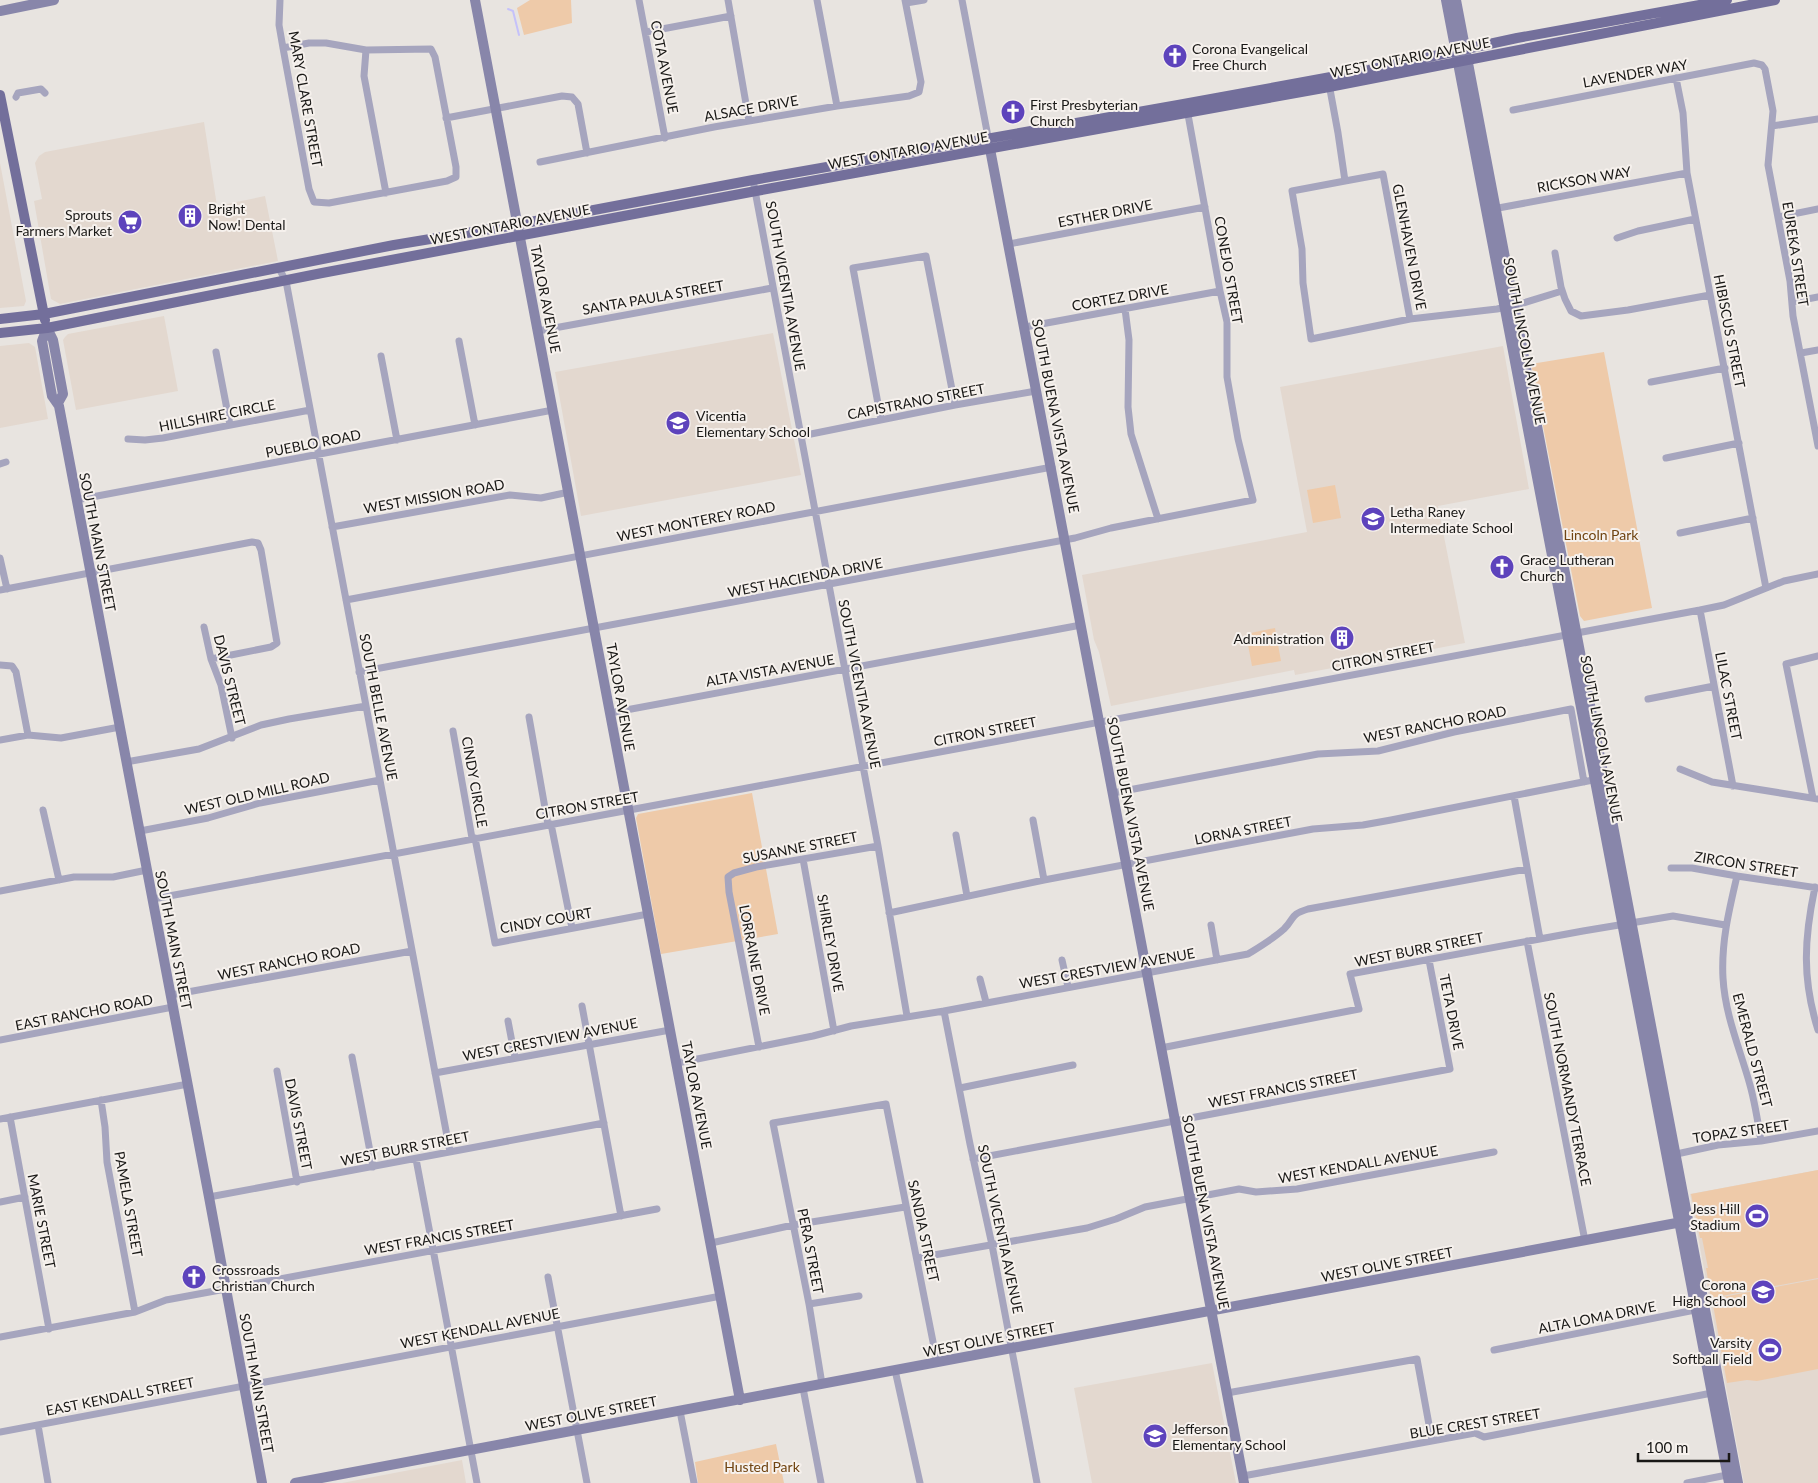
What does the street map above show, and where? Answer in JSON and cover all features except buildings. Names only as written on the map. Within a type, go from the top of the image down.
[{"type":"main road","name":"WEST ONTARIO AVENUE","points":[[1328,82],[1460,50],[1727,0]]},
{"type":"main road","name":"WEST ONTARIO AVENUE","points":[[0,333],[47,328],[989,144],[1328,82],[1462,61],[1775,0]]},
{"type":"main road","name":"SOUTH MAIN STREET","points":[[0,95],[47,328]]},
{"type":"main road","name":"WEST ONTARIO AVENUE","points":[[0,319],[44,314],[394,245],[517,225],[754,180],[989,144]]},
{"type":"street","points":[[0,11],[52,0]]},
{"type":"street","name":"MARY CLARE STREET","points":[[280,0],[280,25],[283,48],[309,190],[314,202],[328,203],[386,193]]},
{"type":"street","name":"TAYLOR AVENUE","points":[[476,0],[519,237],[582,556],[628,811],[740,1400]]},
{"type":"street","name":"COTA AVENUE","points":[[639,0],[665,138]]},
{"type":"street","points":[[728,0],[749,121]]},
{"type":"street","points":[[817,0],[837,106]]},
{"type":"street","points":[[905,2],[924,0]]},
{"type":"street","points":[[962,0],[989,144]]},
{"type":"street","name":"SOUTH LINCOLN AVENUE","points":[[1446,0],[1460,50],[1671,1155],[1738,1483]]},
{"type":"street","name":"SOUTH LINCOLN AVENUE","points":[[1456,0],[1460,50]]},
{"type":"street","name":"ALSACE DRIVE","points":[[540,162],[749,121],[910,96],[920,92],[921,82],[905,2]]},
{"type":"street","points":[[646,32],[731,16]]},
{"type":"street","points":[[283,48],[309,43],[326,43],[366,50],[431,49],[435,57],[456,167],[456,177],[447,181],[386,193],[364,76],[366,50]]},
{"type":"street","name":"LAVENDER WAY","points":[[1513,110],[1754,63],[1762,65]]},
{"type":"street","name":"EUREKA STREET","points":[[1762,65],[1765,69],[1773,111],[1768,165],[1818,446]]},
{"type":"street","name":"HIBISCUS STREET","points":[[1676,78],[1683,113],[1687,173],[1766,588]]},
{"type":"street","points":[[1328,82],[1338,133],[1344,181],[1292,191],[1302,249],[1303,284],[1310,340],[1410,319],[1458,315],[1509,307],[1562,291]]},
{"type":"street","points":[[16,97],[18,93],[41,89],[45,93]]},
{"type":"street","points":[[446,118],[562,96],[572,97],[578,104],[587,153]]},
{"type":"street","name":"CONEJO STREET","points":[[1187,108],[1227,322],[1227,377],[1238,438],[1253,500]]},
{"type":"street","points":[[1772,126],[1818,119]]},
{"type":"street","name":"SOUTH BUENA VISTA AVENUE","points":[[989,144],[1114,793],[1146,973],[1243,1480]]},
{"type":"street","name":"RICKSON WAY","points":[[1491,209],[1687,173]]},
{"type":"street","name":"GLENHAVEN DRIVE","points":[[1344,181],[1383,174],[1410,319]]},
{"type":"street","name":"SOUTH VICENTIA AVENUE","points":[[754,180],[772,288],[864,766],[906,1016]]},
{"type":"street","name":"ESTHER DRIVE","points":[[1009,244],[1205,207]]},
{"type":"street","points":[[1778,216],[1818,209]]},
{"type":"street","points":[[1617,238],[1638,231],[1696,220]]},
{"type":"street","points":[[1555,254],[1562,291],[1571,311],[1581,316],[1628,310],[1710,295]]},
{"type":"street","points":[[881,420],[853,268],[926,256],[955,405]]},
{"type":"street","name":"SOUTH BELLE AVENUE","points":[[278,267],[286,281],[450,1152]]},
{"type":"street","name":"SANTA PAULA STREET","points":[[538,331],[772,288]]},
{"type":"street","name":"CORTEZ DRIVE","points":[[1025,327],[1220,292]]},
{"type":"street","points":[[1792,302],[1818,297]]},
{"type":"street","points":[[1125,309],[1129,340],[1128,406],[1131,434],[1158,519]]},
{"type":"street","name":"SOUTH MAIN STREET","points":[[47,328],[53,340],[63,394],[58,403],[210,1197],[262,1483]]},
{"type":"street","points":[[458,341],[475,426]]},
{"type":"street","points":[[1801,353],[1818,350]]},
{"type":"street","points":[[216,352],[230,426]]},
{"type":"street","points":[[381,356],[397,440]]},
{"type":"street","points":[[1651,382],[1725,368]]},
{"type":"street","name":"CAPISTRANO STREET","points":[[801,436],[1036,391]]},
{"type":"street","name":"HILLSHIRE CIRCLE","points":[[128,439],[162,438],[310,410]]},
{"type":"street","name":"PUEBLO ROAD","points":[[76,500],[554,410]]},
{"type":"street","points":[[1666,458],[1739,443]]},
{"type":"street","name":"WEST MONTEREY ROAD","points":[[346,600],[1052,467]]},
{"type":"street","name":"WEST MISSION ROAD","points":[[332,527],[510,494],[542,498],[569,492]]},
{"type":"street","name":"WEST HACIENDA DRIVE","points":[[359,672],[828,586],[1065,540],[1111,528],[1253,500]]},
{"type":"street","points":[[1680,533],[1753,518]]},
{"type":"street","points":[[0,558],[3,590],[252,542],[258,543],[261,550],[277,643],[271,646],[211,659]]},
{"type":"street","name":"CITRON STREET","points":[[153,899],[1700,610],[1724,605],[1784,581],[1818,574]]},
{"type":"street","name":"LILAC STREET","points":[[1700,610],[1733,786]]},
{"type":"street","name":"ALTA VISTA AVENUE","points":[[610,713],[1082,625]]},
{"type":"street","name":"DAVIS STREET","points":[[204,627],[211,659],[221,684],[232,738]]},
{"type":"street","points":[[1680,769],[1712,782],[1815,799],[1786,664],[1818,656]]},
{"type":"street","points":[[0,665],[12,666],[16,672],[28,735]]},
{"type":"street","points":[[1648,699],[1714,686]]},
{"type":"street","points":[[126,762],[199,749],[270,723],[366,706]]},
{"type":"street","name":"WEST RANCHO ROAD","points":[[1114,793],[1318,754],[1378,750],[1446,734],[1571,709],[1584,782]]},
{"type":"street","points":[[528,717],[572,928]]},
{"type":"street","points":[[0,740],[28,735],[61,738],[120,727]]},
{"type":"street","name":"CINDY CIRCLE","points":[[453,731],[473,838]]},
{"type":"street","name":"LORNA STREET","points":[[888,913],[1044,880],[1313,829],[1382,822],[1600,779]]},
{"type":"street","name":"WEST OLD MILL ROAD","points":[[140,831],[208,818],[260,802],[380,780]]},
{"type":"street","points":[[1514,796],[1540,939]]},
{"type":"street","points":[[43,810],[59,880]]},
{"type":"street","points":[[1033,820],[1044,880]]},
{"type":"street","points":[[956,836],[967,896]]},
{"type":"street","name":"CINDY COURT","points":[[473,838],[495,942],[648,914]]},
{"type":"street","name":"SUSANNE STREET","points":[[728,877],[734,873],[756,867],[878,846]]},
{"type":"street","name":"SHIRLEY DRIVE","points":[[803,859],[834,1031]]},
{"type":"street","name":"ZIRCON STREET","points":[[1671,868],[1692,868],[1816,888]]},
{"type":"street","name":"WEST CRESTVIEW AVENUE","points":[[676,1063],[906,1016],[944,1011],[1248,954],[1267,943],[1286,927],[1295,913],[1308,909],[1527,869]]},
{"type":"street","points":[[0,891],[74,877],[113,877],[147,870]]},
{"type":"street","name":"EMERALD STREET","points":[[1736,876],[1725,925],[1722,969],[1726,1004],[1750,1085],[1762,1141]]},
{"type":"street","name":"LORRAINE DRIVE","points":[[728,877],[729,892],[759,1047]]},
{"type":"street","points":[[1816,888],[1807,928],[1805,964],[1808,995],[1818,1030]]},
{"type":"street","name":"WEST BURR STREET","points":[[1161,1048],[1359,1009],[1350,974],[1673,916],[1725,925]]},
{"type":"street","points":[[1210,925],[1217,960]]},
{"type":"street","name":"SOUTH NORMANDY TERRACE","points":[[1528,941],[1584,1241]]},
{"type":"street","name":"WEST RANCHO ROAD","points":[[171,995],[412,951]]},
{"type":"street","points":[[1062,960],[1068,988]]},
{"type":"street","name":"TETA DRIVE","points":[[1430,960],[1450,1069]]},
{"type":"street","points":[[980,979],[986,1002]]},
{"type":"street","points":[[582,1006],[621,1216]]},
{"type":"street","name":"EAST RANCHO ROAD","points":[[0,1040],[173,1007]]},
{"type":"street","name":"SOUTH VICENTIA AVENUE","points":[[944,1011],[1013,1348],[1037,1483]]},
{"type":"street","points":[[508,1022],[515,1058]]},
{"type":"street","name":"WEST CRESTVIEW AVENUE","points":[[435,1074],[670,1030]]},
{"type":"street","points":[[352,1057],[373,1168]]},
{"type":"street","points":[[960,1088],[1073,1065]]},
{"type":"street","name":"WEST FRANCIS STREET","points":[[973,1159],[1450,1069]]},
{"type":"street","name":"DAVIS STREET","points":[[277,1071],[297,1182]]},
{"type":"street","points":[[0,1119],[188,1084]]},
{"type":"street","name":"PAMELA STREET","points":[[101,1100],[107,1162],[135,1312]]},
{"type":"street","name":"PERA STREET","points":[[822,1384],[809,1304],[773,1123],[886,1104]]},
{"type":"street","name":"SANDIA STREET","points":[[886,1104],[937,1362]]},
{"type":"street","name":"MARIE STREET","points":[[10,1117],[50,1329]]},
{"type":"street","name":"WEST BURR STREET","points":[[210,1197],[373,1168],[604,1123]]},
{"type":"street","name":"TOPAZ STREET","points":[[1671,1155],[1718,1145],[1762,1141],[1818,1131]]},
{"type":"street","name":"WEST KENDALL AVENUE","points":[[917,1258],[1087,1228],[1144,1208],[1239,1189],[1256,1192],[1297,1189],[1494,1152]]},
{"type":"street","points":[[416,1159],[477,1483]]},
{"type":"street","points":[[0,1202],[25,1197]]},
{"type":"street","points":[[711,1243],[793,1225],[905,1206]]},
{"type":"street","name":"WEST FRANCIS STREET","points":[[0,1338],[135,1312],[166,1300],[657,1209]]},
{"type":"street","name":"WEST OLIVE STREET","points":[[294,1483],[1684,1222]]},
{"type":"street","points":[[548,1277],[587,1483]]},
{"type":"street","name":"WEST KENDALL AVENUE","points":[[244,1385],[721,1296]]},
{"type":"street","points":[[809,1304],[859,1296]]},
{"type":"street","name":"SOUTH LINCOLN AVENUE","points":[[1701,1309],[1712,1393],[1728,1479]]},
{"type":"street","name":"ALTA LOMA DRIVE","points":[[1494,1350],[1701,1309]]},
{"type":"street","points":[[1227,1393],[1417,1359],[1432,1441]]},
{"type":"street","points":[[896,1370],[920,1483]]},
{"type":"street","name":"EAST KENDALL STREET","points":[[0,1432],[244,1385]]},
{"type":"street","points":[[803,1388],[821,1483]]},
{"type":"street","name":"BLUE CREST STREET","points":[[1243,1480],[1474,1433],[1484,1437],[1712,1393]]},
{"type":"street","points":[[680,1411],[694,1483]]},
{"type":"street","points":[[38,1425],[48,1483]]},
{"type":"street","points":[[1687,1483],[1728,1479]]},
{"type":"shaded area","points":[[204,122],[217,206],[265,196],[278,261],[60,304],[51,299],[34,201],[42,199],[35,163],[39,156],[45,152]]},
{"type":"shaded area","points":[[0,163],[26,301],[24,306],[0,308]]},
{"type":"shaded area","points":[[164,316],[178,391],[76,410],[63,340],[65,337],[68,334]]},
{"type":"shaded area","name":"Vicentia Elementary School","points":[[773,333],[801,475],[581,516],[555,372]]},
{"type":"shaded area","points":[[29,343],[35,347],[48,419],[0,428],[0,346]]},
{"type":"shaded area","name":"Letha Raney Intermediate School","points":[[1503,346],[1529,489],[1438,506],[1465,643],[1295,675],[1294,670],[1111,706],[1099,652],[1094,640],[1082,575],[1307,532],[1280,387]]},
{"type":"shaded area","name":"Corona High School","points":[[1818,1170],[1818,1483],[1744,1483],[1690,1194]]},
{"type":"shaded area","name":"Jefferson Elementary School","points":[[1212,1363],[1236,1483],[1092,1483],[1074,1388]]},
{"type":"shaded area","points":[[462,1460],[466,1483],[342,1483]]},
{"type":"green space","points":[[530,0],[571,0],[572,23],[524,35],[517,8]]},
{"type":"green space","name":"Lincoln Park","points":[[1604,352],[1652,608],[1584,621],[1580,616],[1531,364]]},
{"type":"green space","points":[[1335,485],[1341,518],[1313,523],[1307,490]]},
{"type":"green space","points":[[1275,628],[1281,661],[1252,666],[1246,634]]},
{"type":"green space","points":[[752,793],[778,934],[661,954],[636,818],[638,814]]},
{"type":"green space","name":"Jess Hill Stadium","points":[[1818,1170],[1818,1278],[1711,1298],[1706,1268],[1708,1268],[1691,1194]]},
{"type":"green space","name":"Varsity Softball Field","points":[[1818,1279],[1818,1369],[1757,1381],[1747,1380],[1727,1383],[1712,1299]]},
{"type":"green space","name":"Husted Park","points":[[776,1444],[784,1483],[698,1483],[695,1462]]},
{"type":"waterway","points":[[508,9],[513,11],[519,35]]},
{"type":"place","name":"Corona Evangelical Free Church","points":[[1175,56]]},
{"type":"place","name":"First Presbyterian Church","points":[[1013,112]]},
{"type":"place","name":"Bright Now! Dental","points":[[190,216]]},
{"type":"place","name":"Sprouts Farmers Market","points":[[130,222]]},
{"type":"place","name":"Vicentia Elementary School","points":[[678,423]]},
{"type":"place","name":"Letha Raney Intermediate School","points":[[1373,519]]},
{"type":"place","name":"Grace Lutheran Church","points":[[1502,567]]},
{"type":"place","name":"Administration","points":[[1342,638]]},
{"type":"place","name":"Jess Hill Stadium","points":[[1757,1216]]},
{"type":"place","name":"Crossroads Christian Church","points":[[194,1277]]},
{"type":"place","name":"Corona High School","points":[[1763,1292]]},
{"type":"place","name":"Varsity Softball Field","points":[[1770,1350]]},
{"type":"place","name":"Jefferson Elementary School","points":[[1155,1436]]}]
